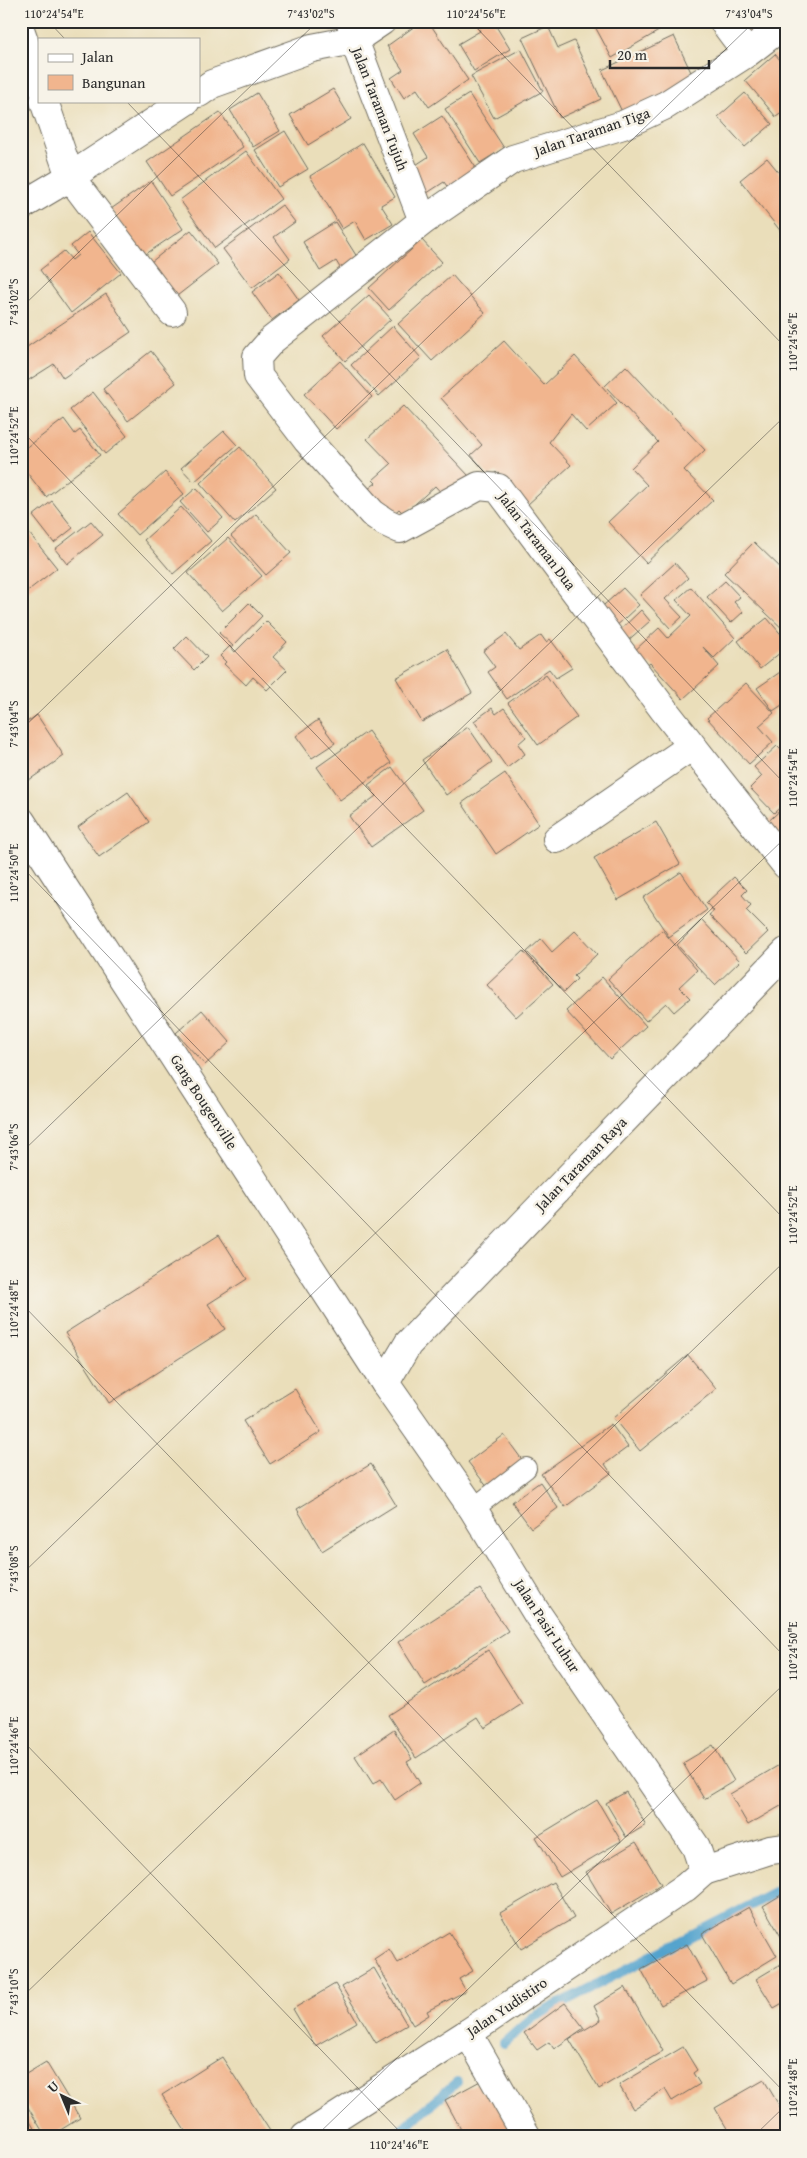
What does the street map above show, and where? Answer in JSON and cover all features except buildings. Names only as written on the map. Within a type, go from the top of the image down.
[{"type":"street","points":[[352,30],[382,21]]},
{"type":"street","points":[[723,21],[747,53]]},
{"type":"street","name":"Jalan Taraman Tiga","points":[[423,221],[513,159],[623,125],[658,109],[747,53],[786,23]]},
{"type":"street","name":"Jalan Taraman Tujuh","points":[[200,92],[212,84],[312,48],[352,30],[423,221]]},
{"type":"street","points":[[21,32],[38,81]]},
{"type":"street","points":[[44,102],[70,177],[172,312]]},
{"type":"street","points":[[21,206],[70,177],[184,102]]},
{"type":"street","name":"Jalan Taraman Dua","points":[[423,221],[272,340],[257,357],[258,376],[308,440],[372,513],[385,522],[400,529],[479,486],[498,488],[692,746],[786,866]]},
{"type":"street","points":[[557,839],[692,746]]},
{"type":"street","name":"Gang Bougenville","points":[[21,821],[385,1383]]},
{"type":"street","name":"Jalan Taraman Raya","points":[[385,1383],[408,1344],[786,952]]},
{"type":"street","name":"Jalan Pasir Luhur","points":[[385,1383],[473,1509],[536,1612],[696,1847],[704,1870]]},
{"type":"street","points":[[704,1870],[770,1850],[786,1848]]},
{"type":"street","name":"Jalan Yudistiro","points":[[305,2137],[468,2033],[686,1887],[704,1870]]},
{"type":"street","points":[[468,2033],[527,2137]]},
{"type":"lane","points":[[473,1509],[526,1468]]},
{"type":"waterway","points":[[504,2043],[532,2018],[786,1887]]},
{"type":"waterway","points":[[393,2137],[457,2082]]}]
